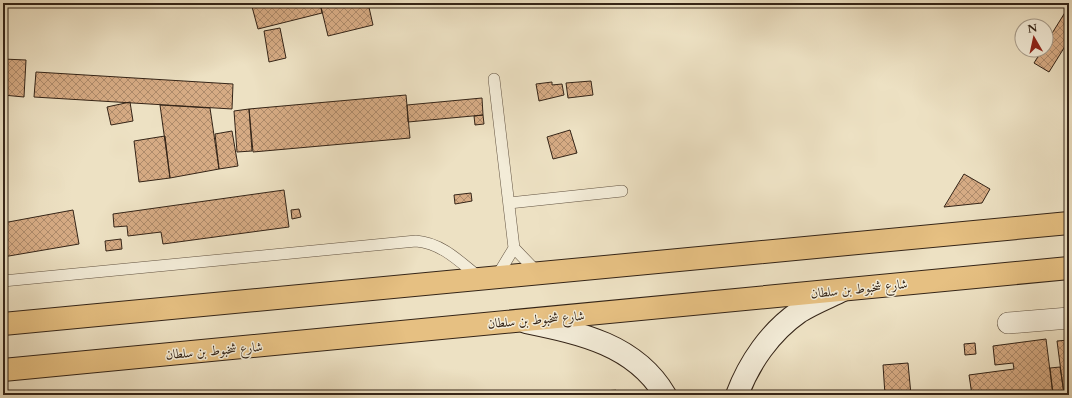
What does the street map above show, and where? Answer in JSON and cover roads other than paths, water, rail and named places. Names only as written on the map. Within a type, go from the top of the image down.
[{"type":"main road","points":[[3,324],[1069,224]]},
{"type":"main road","name":"شارع شخبوط بن سلطان","points":[[5,372],[1069,268]]},
{"type":"street","points":[[737,395],[745,374],[781,326],[800,312],[844,290]]},
{"type":"street","points":[[1008,323],[1069,318]]},
{"type":"street","points":[[523,322],[576,332],[613,346],[639,364],[665,395]]},
{"type":"lane","points":[[494,79],[514,248],[538,273]]},
{"type":"lane","points":[[509,203],[622,191]]},
{"type":"lane","points":[[3,281],[416,241],[425,242],[443,248],[489,278],[514,248]]}]
